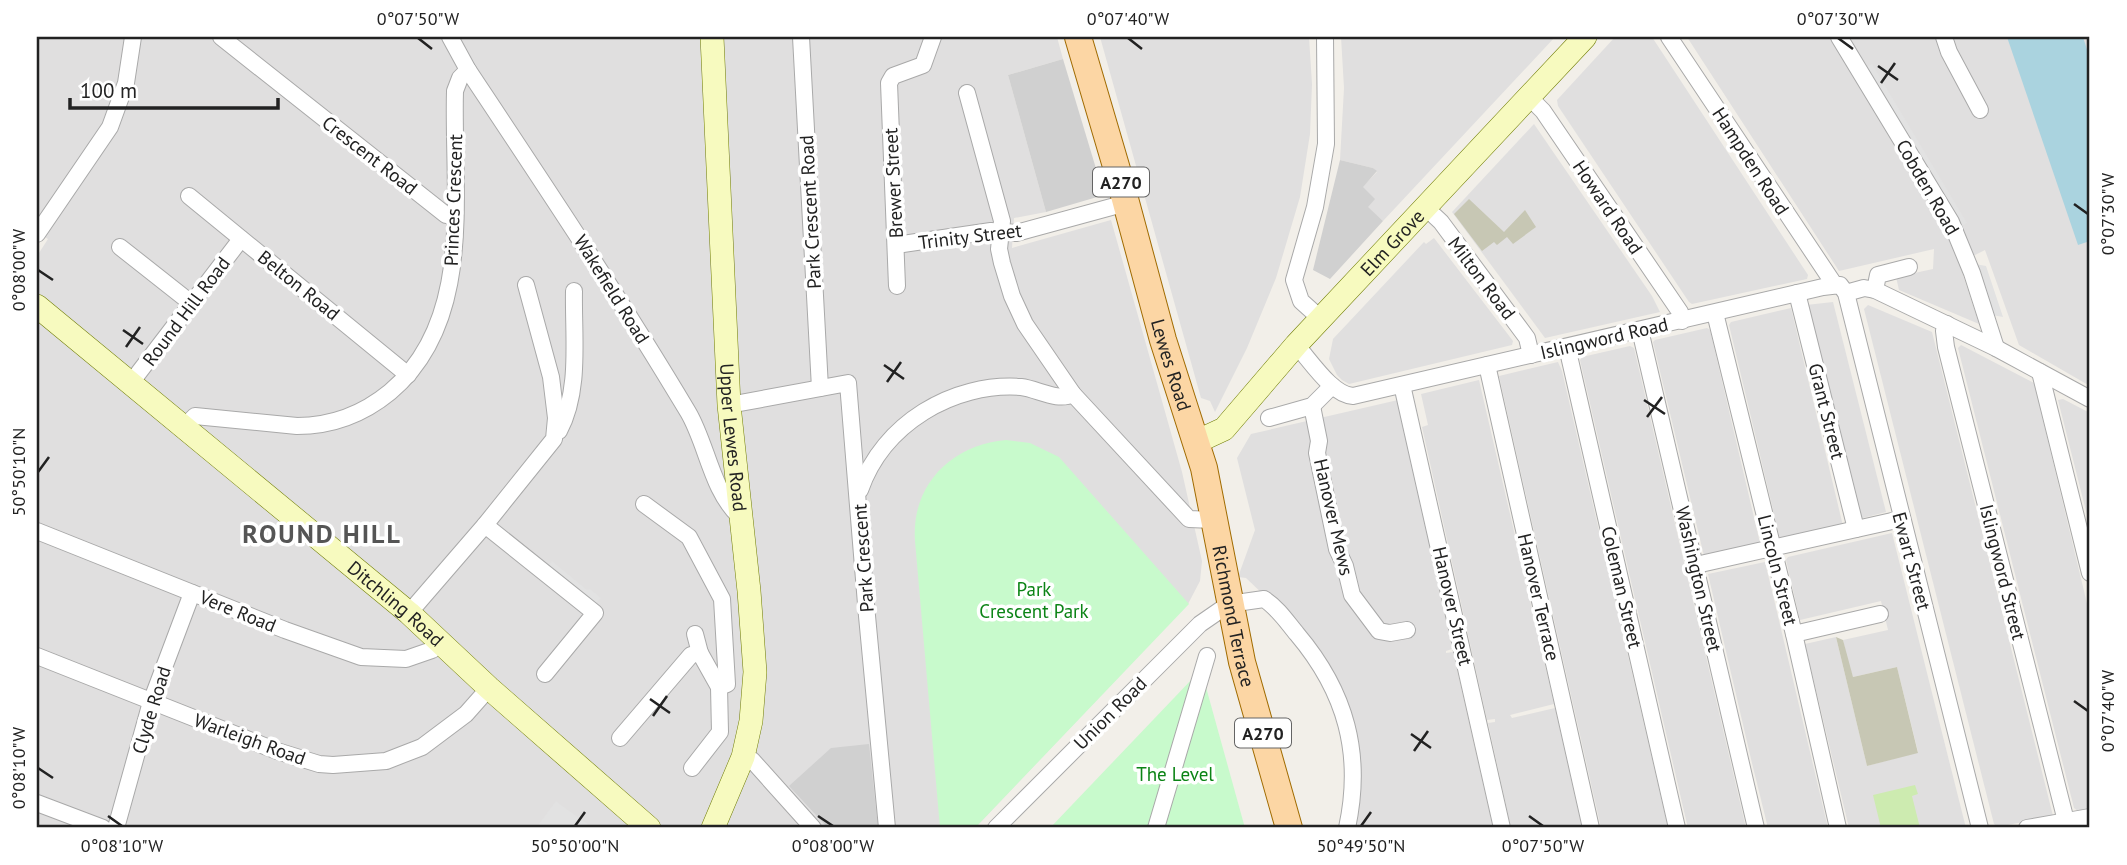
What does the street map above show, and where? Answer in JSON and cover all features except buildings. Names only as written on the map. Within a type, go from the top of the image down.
[{"type":"main road","name":"A270","points":[[1078,37],[1126,203]]},
{"type":"main road","name":"Lewes Road","points":[[1126,203],[1169,362],[1196,442]]},
{"type":"main road","name":"Richmond Terrace","points":[[1196,442],[1204,468],[1242,662],[1289,828]]},
{"type":"street","points":[[37,234],[110,127],[126,83],[133,37]]},
{"type":"street","name":"Crescent Road","points":[[221,37],[446,215],[455,215]]},
{"type":"street","name":"Wakefield Road","points":[[450,37],[468,70],[642,335],[695,424],[727,504],[739,516]]},
{"type":"street","name":"Upper Lewes Road","points":[[712,37],[729,405],[754,657],[751,721],[743,757],[713,828]]},
{"type":"street","name":"Park Crescent Road","points":[[801,37],[820,388]]},
{"type":"street","name":"Brewer Street","points":[[897,286],[890,80],[893,76],[923,65],[933,37]]},
{"type":"street","points":[[1321,319],[1301,301],[1294,280],[1315,207],[1326,144],[1325,37]]},
{"type":"street","name":"Elm Grove","points":[[1196,442],[1224,429],[1296,345],[1585,37]]},
{"type":"street","name":"Hampden Road","points":[[1670,37],[1840,289]]},
{"type":"street","name":"Cobden Road","points":[[1839,37],[1951,222],[1972,273],[1996,348]]},
{"type":"street","points":[[1944,37],[1948,52],[1980,110]]},
{"type":"street","name":"Princes Crescent","points":[[184,427],[195,416],[297,426],[344,420],[378,401],[408,375],[430,341],[442,312],[453,262],[455,92],[460,78],[468,70]]},
{"type":"street","points":[[967,93],[1002,220],[999,248],[1015,305],[1034,339],[1073,394],[1188,519],[1213,520]]},
{"type":"street","name":"Howard Road","points":[[1528,96],[1543,111],[1680,312],[1682,321]]},
{"type":"street","name":"Belton Road","points":[[189,196],[408,375]]},
{"type":"street","name":"Trinity Street","points":[[896,245],[991,231],[1002,234],[1016,233],[1126,203]]},
{"type":"street","name":"Milton Road","points":[[1425,206],[1441,222],[1527,338],[1531,355]]},
{"type":"street","name":"Round Hill Road","points":[[131,384],[241,239]]},
{"type":"street","points":[[120,247],[191,303]]},
{"type":"street","points":[[1909,267],[1878,275],[1875,290],[1996,348],[2090,399]]},
{"type":"street","points":[[526,285],[551,377],[556,418],[554,439]]},
{"type":"street","name":"Islingword Road","points":[[1332,386],[1349,396],[1797,293],[1864,288],[1875,290]]},
{"type":"street","name":"Ewart Street","points":[[1840,289],[1980,828]]},
{"type":"street","points":[[409,613],[485,525],[554,439],[564,421],[571,396],[574,291]]},
{"type":"street","name":"Grant Street","points":[[1797,293],[1856,529]]},
{"type":"street","name":"Ditchling Road","points":[[37,306],[409,613],[489,688],[649,828]]},
{"type":"street","name":"Lincoln Street","points":[[1715,313],[1794,634],[1838,828]]},
{"type":"street","name":"Islingword Street","points":[[1947,324],[1944,331],[1947,347],[2058,824]]},
{"type":"street","name":"Washington Street","points":[[1640,330],[1756,828]]},
{"type":"street","points":[[1269,418],[1312,406],[1332,386],[1296,345]]},
{"type":"street","name":"Coleman Street","points":[[1567,347],[1677,828]]},
{"type":"street","name":"Hanover Terrace","points":[[1487,365],[1591,828]]},
{"type":"street","points":[[2040,372],[2090,573]]},
{"type":"street","points":[[729,405],[848,383],[858,494]]},
{"type":"street","name":"Hanover Street","points":[[1402,385],[1503,828]]},
{"type":"street","name":"Park Crescent","points":[[887,828],[858,494],[869,468],[896,436],[923,412],[953,395],[997,386],[1028,388],[1064,398],[1073,394]]},
{"type":"street","name":"Hanover Mews","points":[[1312,406],[1319,441],[1317,453],[1337,549],[1345,566],[1352,595],[1379,632],[1407,630]]},
{"type":"street","points":[[644,504],[689,537],[722,598],[723,685],[720,732],[692,768]]},
{"type":"street","points":[[1696,565],[1901,519]]},
{"type":"street","points":[[485,525],[596,613],[546,666]]},
{"type":"street","name":"Vere Road","points":[[37,531],[285,630],[372,659],[395,660],[420,656],[440,642]]},
{"type":"street","name":"Clyde Road","points":[[116,828],[151,702],[192,593]]},
{"type":"street","points":[[1229,604],[1265,599],[1271,603],[1308,647],[1330,681],[1348,727],[1352,754],[1354,789],[1347,828]]},
{"type":"street","name":"Union Road","points":[[996,828],[1200,624],[1229,604]]},
{"type":"street","points":[[1794,634],[1880,614]]},
{"type":"street","points":[[695,634],[700,653],[723,685]]},
{"type":"street","points":[[620,738],[691,655],[700,653]]},
{"type":"street","name":"Warleigh Road","points":[[37,656],[277,751],[319,764],[346,765],[386,761],[422,747],[466,714],[489,688]]},
{"type":"street","points":[[1156,828],[1207,656]]},
{"type":"street","points":[[723,685],[754,687]]},
{"type":"street","points":[[743,757],[751,760],[813,828]]},
{"type":"street","points":[[37,803],[103,828]]},
{"type":"street","points":[[2027,828],[2090,817]]},
{"type":"shaded area","points":[[37,37],[1057,37],[1063,59],[1008,75],[1046,212],[1014,218],[1012,248],[1111,220],[1182,472],[1202,561],[1200,581],[1188,604],[975,828],[37,828],[37,256],[48,239],[37,232]]},
{"type":"shaded area","points":[[1100,37],[1309,37],[1312,84],[1310,134],[1300,197],[1276,278],[1247,348],[1215,412],[1210,401],[1201,398]]},
{"type":"shaded area","points":[[1341,37],[1555,37],[1383,221],[1367,207],[1362,187],[1377,172],[1373,168],[1340,160],[1344,88]]},
{"type":"shaded area","points":[[1615,37],[1652,37],[1808,275],[1807,279],[1692,304],[1689,302],[1558,106],[1557,100]]},
{"type":"shaded area","points":[[1687,37],[2090,37],[2090,386],[2019,345],[1985,250],[1959,263],[1979,324],[1899,290],[1896,277],[1933,269],[1934,249],[1839,271]]},
{"type":"shaded area","points":[[1063,59],[1104,195],[1046,212],[1008,75]]},
{"type":"shaded area","points":[[1872,64],[1967,223],[1959,228],[1863,69]]},
{"type":"shaded area","points":[[1534,124],[1652,296],[1660,312],[1545,338],[1452,212]]},
{"type":"shaded area","points":[[1340,160],[1377,171],[1363,187],[1375,199],[1368,207],[1383,221],[1330,279],[1313,270]]},
{"type":"shaded area","points":[[1469,199],[1504,232],[1525,210],[1536,227],[1513,244],[1507,237],[1482,251],[1454,214]]},
{"type":"shaded area","points":[[1434,238],[1513,341],[1512,345],[1349,384],[1342,380],[1329,359],[1333,339],[1424,242],[1426,244]]},
{"type":"shaded area","points":[[1975,264],[1986,266],[2003,317],[1992,315]]},
{"type":"shaded area","points":[[1833,302],[1886,512],[1859,519],[1806,305]]},
{"type":"shaded area","points":[[1868,305],[1932,332],[2053,816],[1998,827],[1994,824],[1864,309]]},
{"type":"shaded area","points":[[1791,308],[1843,526],[1780,539],[1729,325],[1731,322]]},
{"type":"shaded area","points":[[1707,328],[1710,330],[1760,543],[1704,556],[1653,342]]},
{"type":"shaded area","points":[[1961,345],[2034,383],[2090,616],[2090,808],[2078,811],[2074,808],[1958,348]]},
{"type":"shaded area","points":[[1630,346],[1634,348],[1746,828],[1688,828],[1580,360],[1582,357]]},
{"type":"shaded area","points":[[1558,362],[1668,828],[1601,828],[1499,376]]},
{"type":"shaded area","points":[[1479,380],[1554,704],[1510,715],[1512,718],[1555,708],[1582,828],[1511,828],[1488,723],[1495,722],[1495,719],[1487,720],[1422,427],[1428,425],[1421,394]]},
{"type":"shaded area","points":[[2063,399],[2090,413],[2090,527],[2058,400]]},
{"type":"shaded area","points":[[1398,400],[1452,649],[1446,653],[1453,652],[1493,828],[1351,828],[1353,744],[1288,618],[1246,578],[1238,577],[1255,530],[1237,458],[1251,434]]},
{"type":"shaded area","points":[[1892,533],[1966,828],[1849,828],[1805,644],[1836,637],[1867,766],[1918,752],[1897,667],[1853,677],[1848,663],[1843,640],[1888,630],[1881,601],[1800,620],[1786,560],[1788,557]]},
{"type":"shaded area","points":[[552,561],[601,598],[592,607],[545,570]]},
{"type":"shaded area","points":[[1765,562],[1828,828],[1768,828],[1751,759],[1708,574]]},
{"type":"shaded area","points":[[1836,637],[1843,640],[1853,677],[1897,667],[1918,753],[1867,766]]},
{"type":"shaded area","points":[[869,744],[878,828],[828,828],[789,786],[831,748]]},
{"type":"shaded area","points":[[556,801],[561,805],[593,828],[536,828]]},
{"type":"green space","name":"Park Crescent Park","points":[[1006,440],[1030,443],[1059,457],[1189,604],[975,828],[940,828],[915,541],[916,521],[920,502],[938,471],[968,450],[986,443]]},
{"type":"green space","name":"The Level","points":[[1194,677],[1204,680],[1245,828],[1050,828]]},
{"type":"green space","points":[[1915,785],[1918,794],[1912,796],[1920,828],[1881,828],[1873,795]]},
{"type":"water","points":[[2007,37],[2083,37],[2090,59],[2090,241],[2078,245]]},
{"type":"district","name":"ROUND HILL","points":[[322,533]]}]
